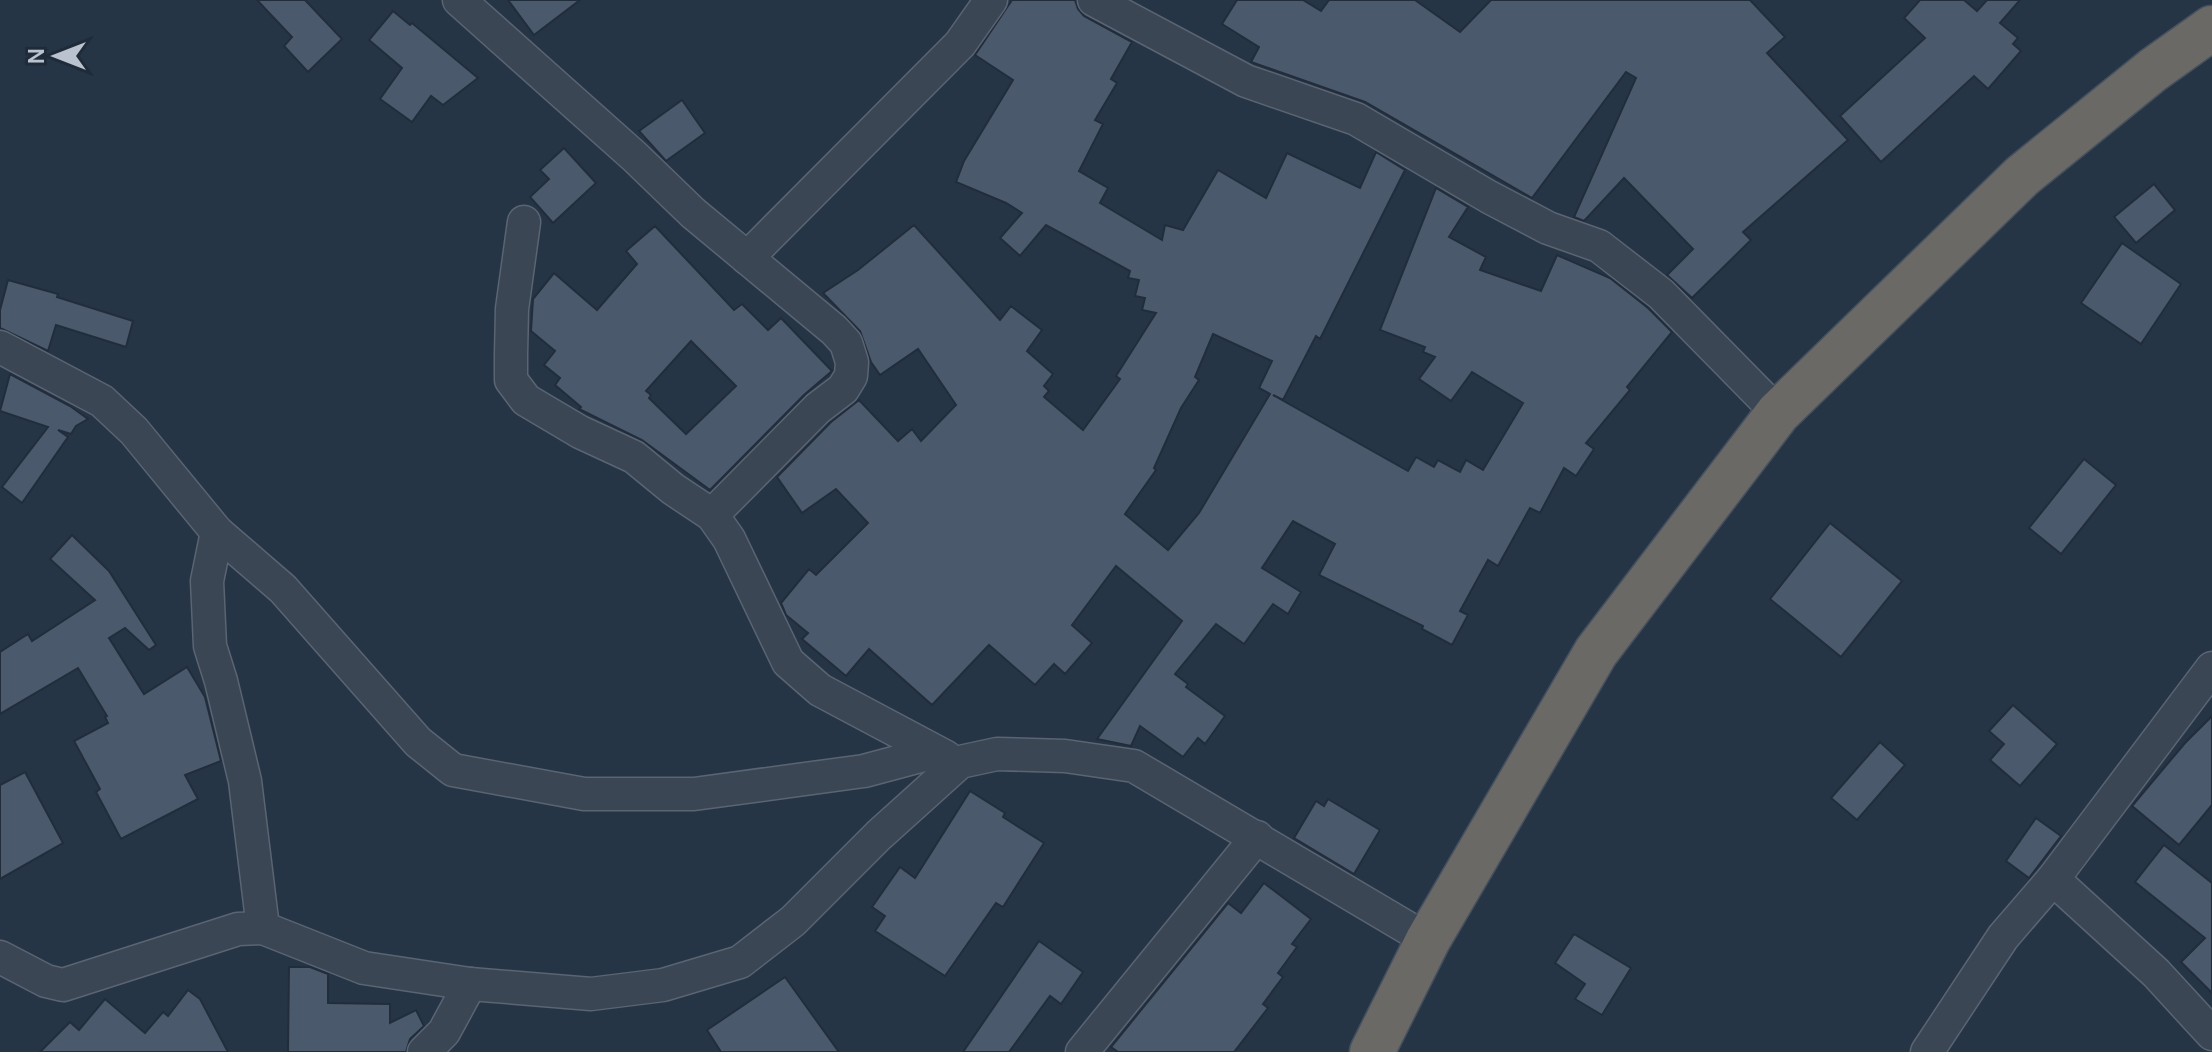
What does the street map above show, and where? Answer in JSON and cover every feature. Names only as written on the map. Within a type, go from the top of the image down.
[{"type":"highway","points":[[1372,1052],[1428,940],[1596,652],[1778,413],[2022,176],[2153,70],[2212,28]]},
{"type":"street","points":[[459,0],[693,213],[846,343],[852,362],[851,376],[843,389],[818,408],[712,515]]},
{"type":"street","points":[[747,258],[960,44],[991,0]]},
{"type":"street","points":[[1094,0],[1246,81],[1356,119],[1548,228],[1599,246],[1661,294],[1778,413]]},
{"type":"street","points":[[524,222],[512,309],[511,380],[526,400],[580,432],[634,457],[673,489],[712,515],[729,539],[788,662],[820,690],[948,757]]},
{"type":"street","points":[[0,347],[102,401],[134,431],[217,532],[283,589],[418,742],[453,770],[584,794],[694,794],[948,757],[997,754],[1065,756],[1134,766],[1428,940]]},
{"type":"street","points":[[217,532],[207,581],[210,646],[245,781],[263,928]]},
{"type":"street","points":[[1927,1052],[2003,937],[2053,879],[2212,668]]},
{"type":"street","points":[[0,957],[46,981],[63,985],[238,929],[263,928],[364,968],[470,984],[591,994],[663,985],[740,962],[793,921],[879,835],[948,757]]},
{"type":"street","points":[[1082,1052],[1257,837]]},
{"type":"street","points":[[2053,879],[2156,973],[2212,1034]]},
{"type":"street","points":[[424,1052],[444,1032],[470,984]]},
{"type":"building","points":[[257,0],[305,0],[342,39],[308,72],[284,46],[292,37]]},
{"type":"building","points":[[508,0],[580,0],[534,35]]},
{"type":"building","points":[[1012,0],[1075,0],[1084,16],[1132,42],[1111,79],[1117,83],[1095,120],[1103,124],[1079,171],[1108,188],[1100,203],[1162,240],[1165,225],[1183,230],[1218,170],[1266,198],[1287,153],[1360,188],[1376,152],[1405,170],[1320,339],[1316,336],[1283,400],[1273,395],[1408,471],[1416,457],[1434,467],[1438,460],[1460,472],[1466,460],[1483,470],[1523,403],[1472,372],[1451,401],[1419,379],[1435,357],[1423,352],[1425,347],[1380,330],[1436,188],[1468,207],[1449,237],[1486,257],[1480,270],[1541,291],[1557,255],[1610,278],[1672,332],[1586,443],[1594,449],[1576,476],[1564,468],[1540,513],[1530,508],[1498,566],[1488,560],[1460,611],[1468,615],[1452,645],[1422,629],[1423,626],[1319,575],[1335,544],[1293,521],[1262,568],[1301,592],[1288,614],[1273,604],[1244,644],[1216,624],[1175,674],[1188,684],[1186,687],[1225,716],[1205,744],[1198,738],[1183,757],[1140,726],[1131,746],[1097,739],[1182,621],[1116,566],[1072,625],[1092,643],[1065,674],[1054,664],[1035,685],[989,645],[932,705],[869,649],[846,676],[802,639],[808,633],[786,615],[781,603],[809,569],[816,575],[868,523],[836,489],[802,513],[777,477],[831,422],[859,400],[898,441],[912,429],[921,441],[956,405],[918,349],[880,375],[871,362],[860,331],[823,293],[858,270],[914,225],[1000,320],[1011,306],[1042,330],[1027,351],[1053,374],[1044,386],[1049,391],[1044,397],[1083,430],[1120,379],[1116,376],[1156,313],[1142,310],[1145,298],[1135,296],[1139,280],[1128,278],[1130,271],[1046,225],[1020,256],[1000,238],[1022,213],[956,182],[964,161],[1013,80],[975,55]],"holes":[[[1213,334],[1272,361],[1259,388],[1270,394],[1199,513],[1168,550],[1125,514],[1156,470],[1154,468],[1181,408],[1199,380],[1195,377]]]},
{"type":"building","points":[[1237,0],[1303,0],[1321,11],[1329,0],[1415,0],[1460,32],[1491,0],[1750,0],[1785,37],[1767,53],[1848,140],[1743,232],[1751,240],[1692,298],[1667,275],[1693,249],[1624,178],[1584,221],[1574,217],[1636,78],[1626,72],[1532,198],[1365,102],[1251,62],[1259,47],[1222,24]]},
{"type":"building","points":[[1920,0],[1964,0],[1977,11],[1987,0],[2020,0],[2000,23],[2018,38],[2013,44],[2021,51],[1988,89],[1974,76],[1881,162],[1840,116],[1925,38],[1904,18]]},
{"type":"building","points":[[393,11],[478,78],[443,105],[431,96],[412,122],[380,99],[402,68],[369,40]]},
{"type":"building","points":[[682,100],[705,133],[666,161],[639,131]]},
{"type":"building","points":[[564,148],[596,183],[553,223],[530,197],[549,179],[540,170]]},
{"type":"building","points":[[2154,184],[2175,210],[2136,243],[2114,217]]},
{"type":"building","points":[[655,226],[734,310],[742,304],[768,330],[781,318],[832,371],[710,490],[642,440],[579,409],[581,407],[555,385],[560,378],[544,365],[555,351],[531,331],[533,299],[554,273],[597,310],[637,264],[626,251]],"holes":[[[691,341],[736,386],[686,434],[649,398],[651,395],[646,391]]]},
{"type":"building","points":[[2122,243],[2181,284],[2141,344],[2081,303]]},
{"type":"building","points":[[8,280],[133,321],[126,347],[56,325],[48,351],[0,328],[0,310]]},
{"type":"building","points":[[10,374],[88,419],[76,426],[71,434],[58,430],[68,437],[22,503],[2,487],[48,427],[0,411]]},
{"type":"building","points":[[2084,459],[2116,485],[2061,554],[2029,528]]},
{"type":"building","points":[[1830,523],[1902,581],[1841,657],[1770,599]]},
{"type":"building","points":[[72,535],[109,571],[156,645],[149,650],[125,628],[109,638],[144,694],[187,667],[205,697],[221,761],[185,775],[198,799],[121,839],[96,792],[100,789],[74,741],[108,723],[107,716],[78,668],[0,714],[0,652],[28,634],[32,641],[95,600],[50,559]]},
{"type":"building","points":[[2013,705],[2057,744],[2020,786],[1990,760],[2004,744],[1989,731]]},
{"type":"building","points":[[2212,716],[2212,805],[2179,845],[2132,806]]},
{"type":"building","points":[[1880,742],[1905,765],[1857,820],[1831,798]]},
{"type":"building","points":[[25,772],[63,843],[0,879],[0,785]]},
{"type":"building","points":[[970,791],[1044,843],[1003,907],[996,903],[945,976],[875,931],[885,916],[872,907],[900,867],[915,878]]},
{"type":"building","points":[[1328,799],[1380,830],[1354,874],[1294,838],[1316,801],[1324,806]]},
{"type":"building","points":[[2036,818],[2061,836],[2029,878],[2006,861]]},
{"type":"building","points":[[2164,845],[2212,883],[2212,993],[2181,962],[2205,938],[2135,882]]},
{"type":"building","points":[[1264,883],[1311,919],[1292,944],[1297,947],[1278,973],[1283,977],[1263,1004],[1268,1008],[1234,1052],[1118,1052],[1111,1047],[1228,903],[1241,913]]},
{"type":"building","points":[[1574,934],[1631,968],[1602,1015],[1575,999],[1585,984],[1555,963]]},
{"type":"building","points":[[1039,941],[1083,972],[1061,1004],[1050,996],[1009,1052],[963,1052]]},
{"type":"building","points":[[289,967],[310,967],[328,974],[328,1003],[390,1004],[390,1023],[416,1010],[424,1026],[410,1039],[406,1052],[288,1052]]},
{"type":"building","points":[[785,977],[839,1052],[721,1052],[707,1030]]},
{"type":"building","points":[[188,990],[200,999],[228,1052],[40,1052],[70,1022],[79,1030],[105,999],[145,1033],[163,1012],[168,1016]]}]
